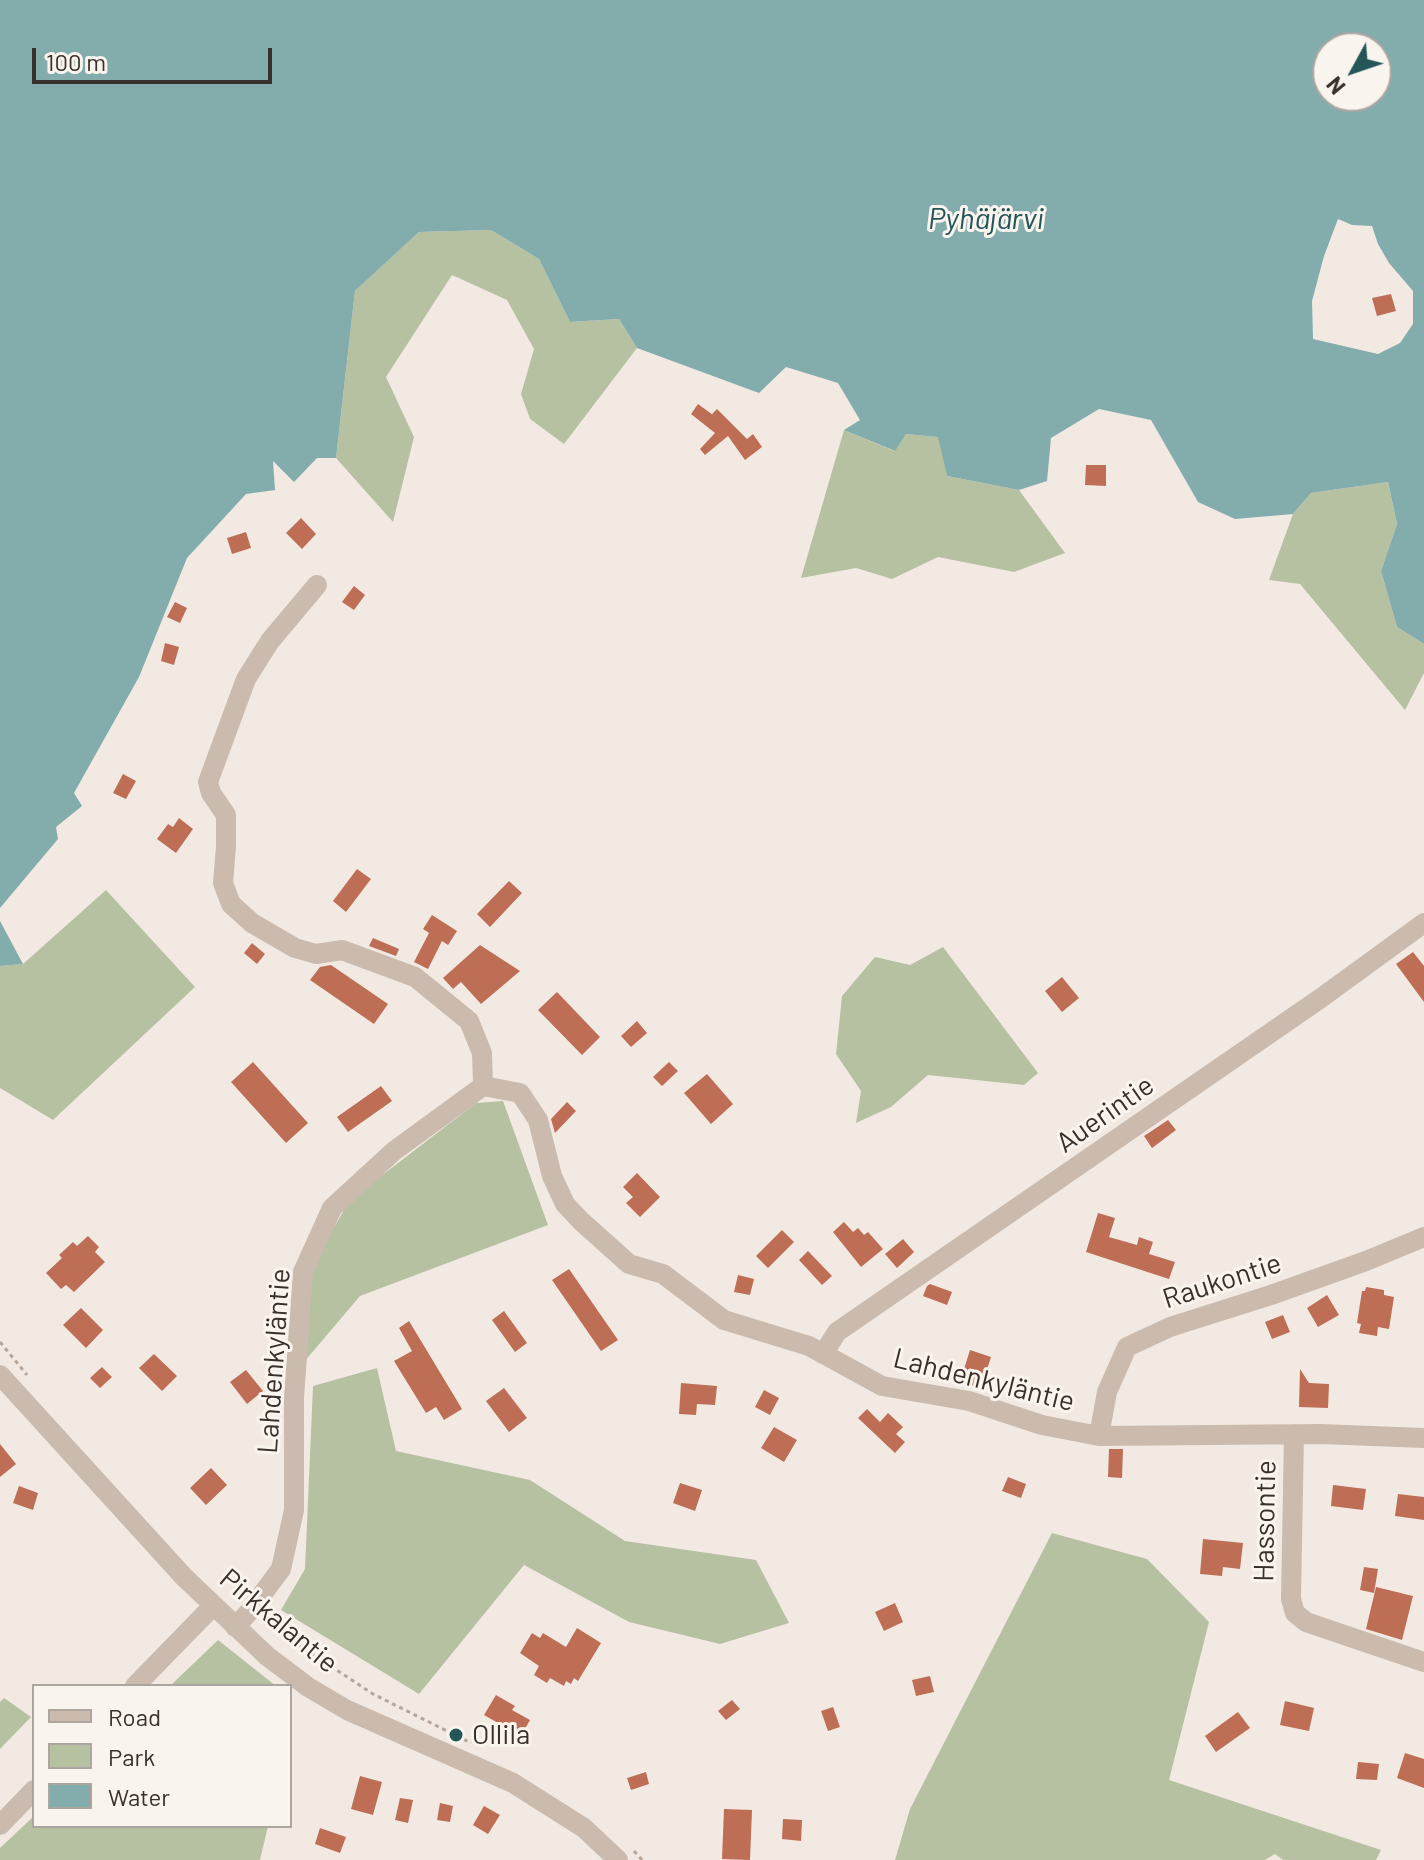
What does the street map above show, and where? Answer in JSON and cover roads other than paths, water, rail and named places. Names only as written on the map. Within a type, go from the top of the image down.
[{"type":"street","points":[[317,585],[270,641],[246,679],[208,782],[211,793],[226,815],[223,883],[231,904],[252,923],[295,948],[316,954],[342,950],[415,977],[469,1021],[482,1053],[483,1086]]},
{"type":"street","name":"Auerintie","points":[[823,1354],[837,1332],[1321,998],[1424,923]]},
{"type":"street","name":"Lahdenkyläntie","points":[[242,1620],[281,1569],[294,1510],[294,1398],[303,1272],[332,1208],[394,1151],[483,1086],[520,1093],[538,1120],[552,1176],[565,1204],[629,1264],[663,1274],[724,1320],[809,1346],[882,1386],[969,1401],[1042,1425],[1099,1436],[1294,1434],[1424,1438]]},
{"type":"street","name":"Raukontie","points":[[1099,1436],[1107,1392],[1127,1347],[1170,1327],[1271,1295],[1424,1237]]},
{"type":"street","name":"Pirkkalantie","points":[[0,1375],[213,1606],[242,1620],[267,1656],[308,1687],[347,1710],[513,1783],[625,1855]]},
{"type":"street","name":"Hassontie","points":[[1294,1434],[1291,1599],[1295,1613],[1306,1622],[1424,1662]]},
{"type":"street","points":[[137,1684],[213,1606]]},
{"type":"street","points":[[0,1825],[32,1792]]},
{"type":"water","name":"Pyhäjärvi","points":[[0,0],[1424,0],[1424,644],[1397,627],[1381,571],[1397,524],[1388,482],[1311,493],[1293,514],[1235,519],[1198,502],[1151,420],[1099,409],[1051,438],[1047,481],[1019,490],[947,476],[938,437],[906,434],[895,451],[844,430],[860,420],[838,383],[786,367],[759,393],[637,348],[619,319],[570,322],[539,259],[491,230],[419,232],[355,291],[336,458],[317,458],[294,482],[273,461],[275,490],[246,494],[187,558],[139,677],[74,793],[82,806],[56,827],[58,839],[0,908]],"holes":[[[1338,219],[1352,225],[1372,226],[1389,263],[1413,291],[1413,324],[1400,343],[1378,354],[1313,339],[1312,301],[1324,256]]]},
{"type":"water","points":[[0,921],[23,964],[0,966]]},
{"type":"place","name":"Ollila","points":[[456,1735]]}]
